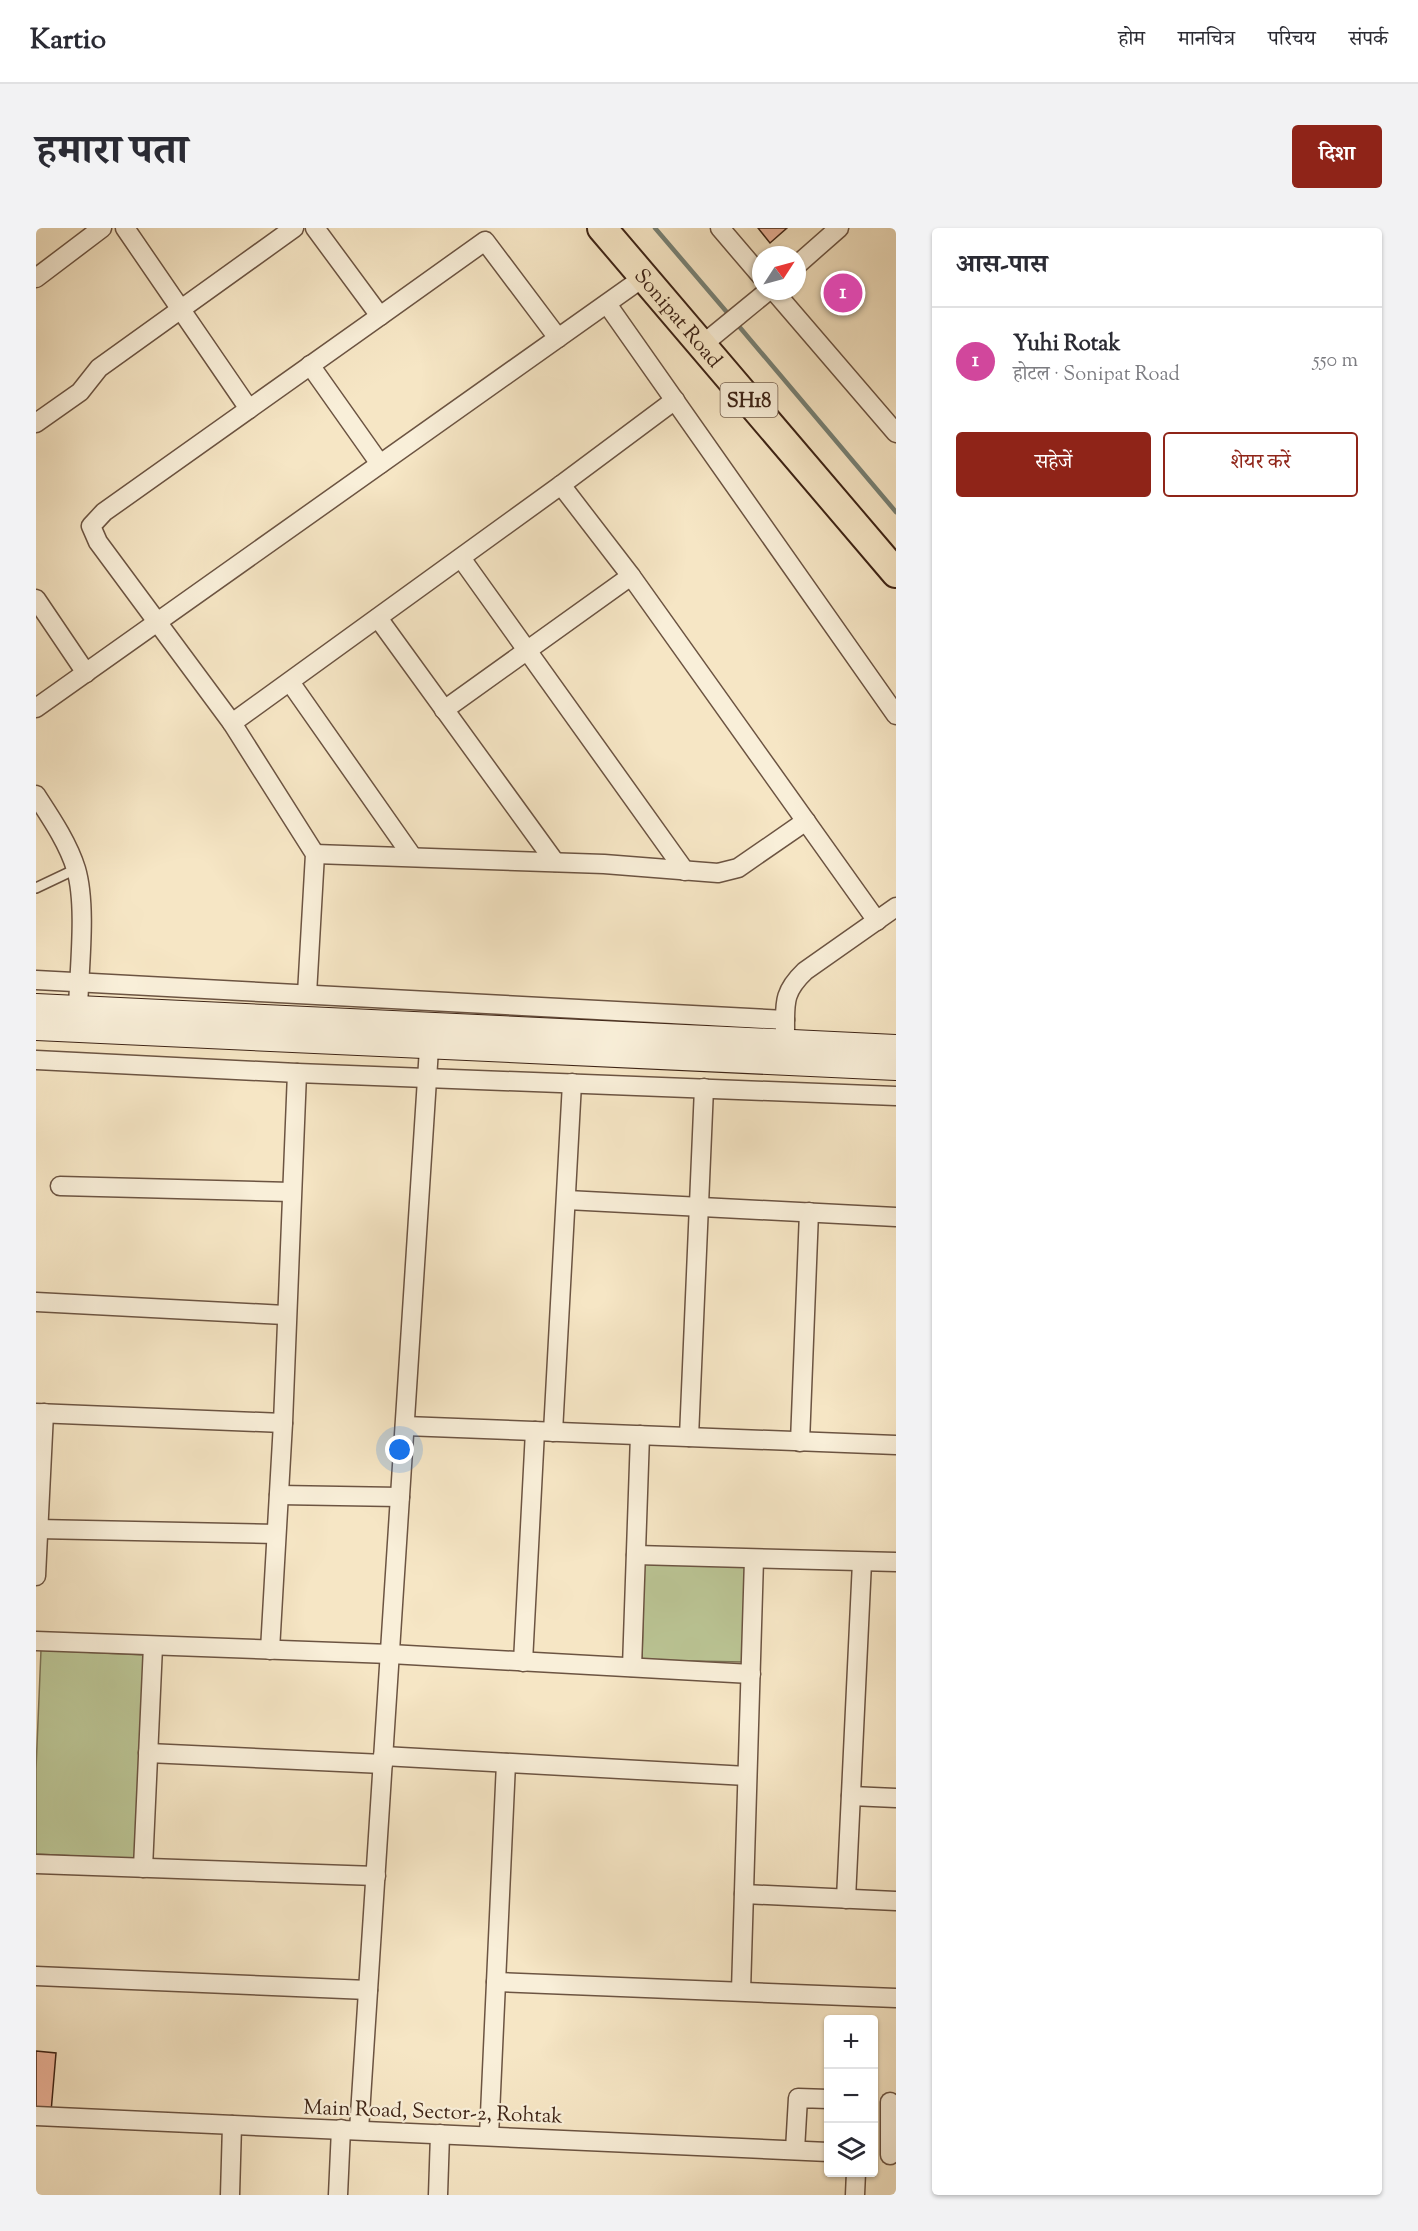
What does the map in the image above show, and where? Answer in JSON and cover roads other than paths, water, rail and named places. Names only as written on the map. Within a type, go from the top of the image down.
[{"type":"main road","name":"Sonipat Road","points":[[602,228],[644,277],[721,330],[896,573]]},
{"type":"main road","name":"Sonipat Road","points":[[625,228],[721,330],[896,546]]},
{"type":"street","points":[[36,278],[102,228]]},
{"type":"street","points":[[125,228],[249,409]]},
{"type":"street","points":[[36,423],[80,392],[99,368],[294,228]]},
{"type":"street","points":[[315,228],[380,316]]},
{"type":"street","points":[[720,228],[752,265]]},
{"type":"street","points":[[806,257],[839,228]]},
{"type":"street","points":[[307,994],[315,854],[232,723],[98,542],[91,526],[104,512],[380,316],[480,235],[558,338]]},
{"type":"street","points":[[36,708],[644,277]]},
{"type":"street","points":[[721,330],[757,300]]},
{"type":"street","points":[[782,300],[896,433]]},
{"type":"street","points":[[607,304],[896,715]]},
{"type":"street","points":[[310,365],[380,464]]},
{"type":"street","points":[[232,723],[675,400]]},
{"type":"street","points":[[561,485],[631,576],[877,921]]},
{"type":"street","points":[[461,558],[685,871]]},
{"type":"street","points":[[444,710],[631,576]]},
{"type":"street","points":[[36,599],[86,673]]},
{"type":"street","points":[[378,618],[555,862]]},
{"type":"street","points":[[290,682],[411,856]]},
{"type":"street","points":[[36,795],[64,842],[76,869],[81,895],[78,1009]]},
{"type":"street","points":[[315,854],[555,862],[718,873],[738,868],[806,820]]},
{"type":"street","points":[[785,1031],[785,1001],[793,982],[805,971],[896,907]]},
{"type":"street","points":[[36,980],[307,994],[785,1031],[896,1048]]},
{"type":"street","points":[[36,1007],[896,1067]]},
{"type":"street","points":[[36,1027],[430,1035],[785,1031]]},
{"type":"street","points":[[359,2130],[430,1035]]},
{"type":"street","points":[[36,1060],[297,1073],[896,1095]]},
{"type":"street","points":[[270,1650],[283,1423],[285,1315],[297,1073]]},
{"type":"street","points":[[524,1662],[567,1200],[572,1083]]},
{"type":"street","points":[[689,1437],[704,1088]]},
{"type":"street","points":[[60,1186],[291,1192]]},
{"type":"street","points":[[567,1200],[896,1217]]},
{"type":"street","points":[[800,1442],[809,1212]]},
{"type":"street","points":[[36,1302],[285,1315]]},
{"type":"street","points":[[36,1576],[40,1413],[283,1423]]},
{"type":"street","points":[[405,1426],[896,1445]]},
{"type":"street","points":[[632,1667],[640,1436]]},
{"type":"street","points":[[279,1495],[400,1497]]},
{"type":"street","points":[[38,1529],[276,1534]]},
{"type":"street","points":[[636,1555],[896,1562]]},
{"type":"street","points":[[741,1991],[754,1559]]},
{"type":"street","points":[[846,1899],[862,1562]]},
{"type":"street","points":[[36,1641],[390,1654],[751,1674]]},
{"type":"street","points":[[142,1868],[153,1646]]},
{"type":"street","points":[[148,1753],[506,1762],[747,1776]]},
{"type":"street","points":[[489,2136],[506,1762]]},
{"type":"street","points":[[851,1796],[896,1798]]},
{"type":"street","points":[[36,1864],[376,1876]]},
{"type":"street","points":[[744,1894],[896,1901]]},
{"type":"street","points":[[36,1976],[368,1990]]},
{"type":"street","points":[[496,1982],[896,1998]]},
{"type":"street","points":[[795,2150],[798,2098],[824,2099]]},
{"type":"street","points":[[886,2154],[887,2102]]},
{"type":"street","name":"Main Road, Sector-2, Rohtak","points":[[36,2116],[824,2152]]},
{"type":"street","points":[[230,2195],[232,2125]]},
{"type":"street","points":[[338,2195],[341,2129]]},
{"type":"street","points":[[438,2195],[440,2134]]},
{"type":"street","points":[[855,2195],[856,2177]]},
{"type":"lane","points":[[36,888],[76,869]]},
{"type":"waterway","points":[[655,228],[731,317]]},
{"type":"waterway","points":[[737,324],[896,512]]},
{"type":"place","name":"Yuhi Rotak","points":[[843,293]]}]
